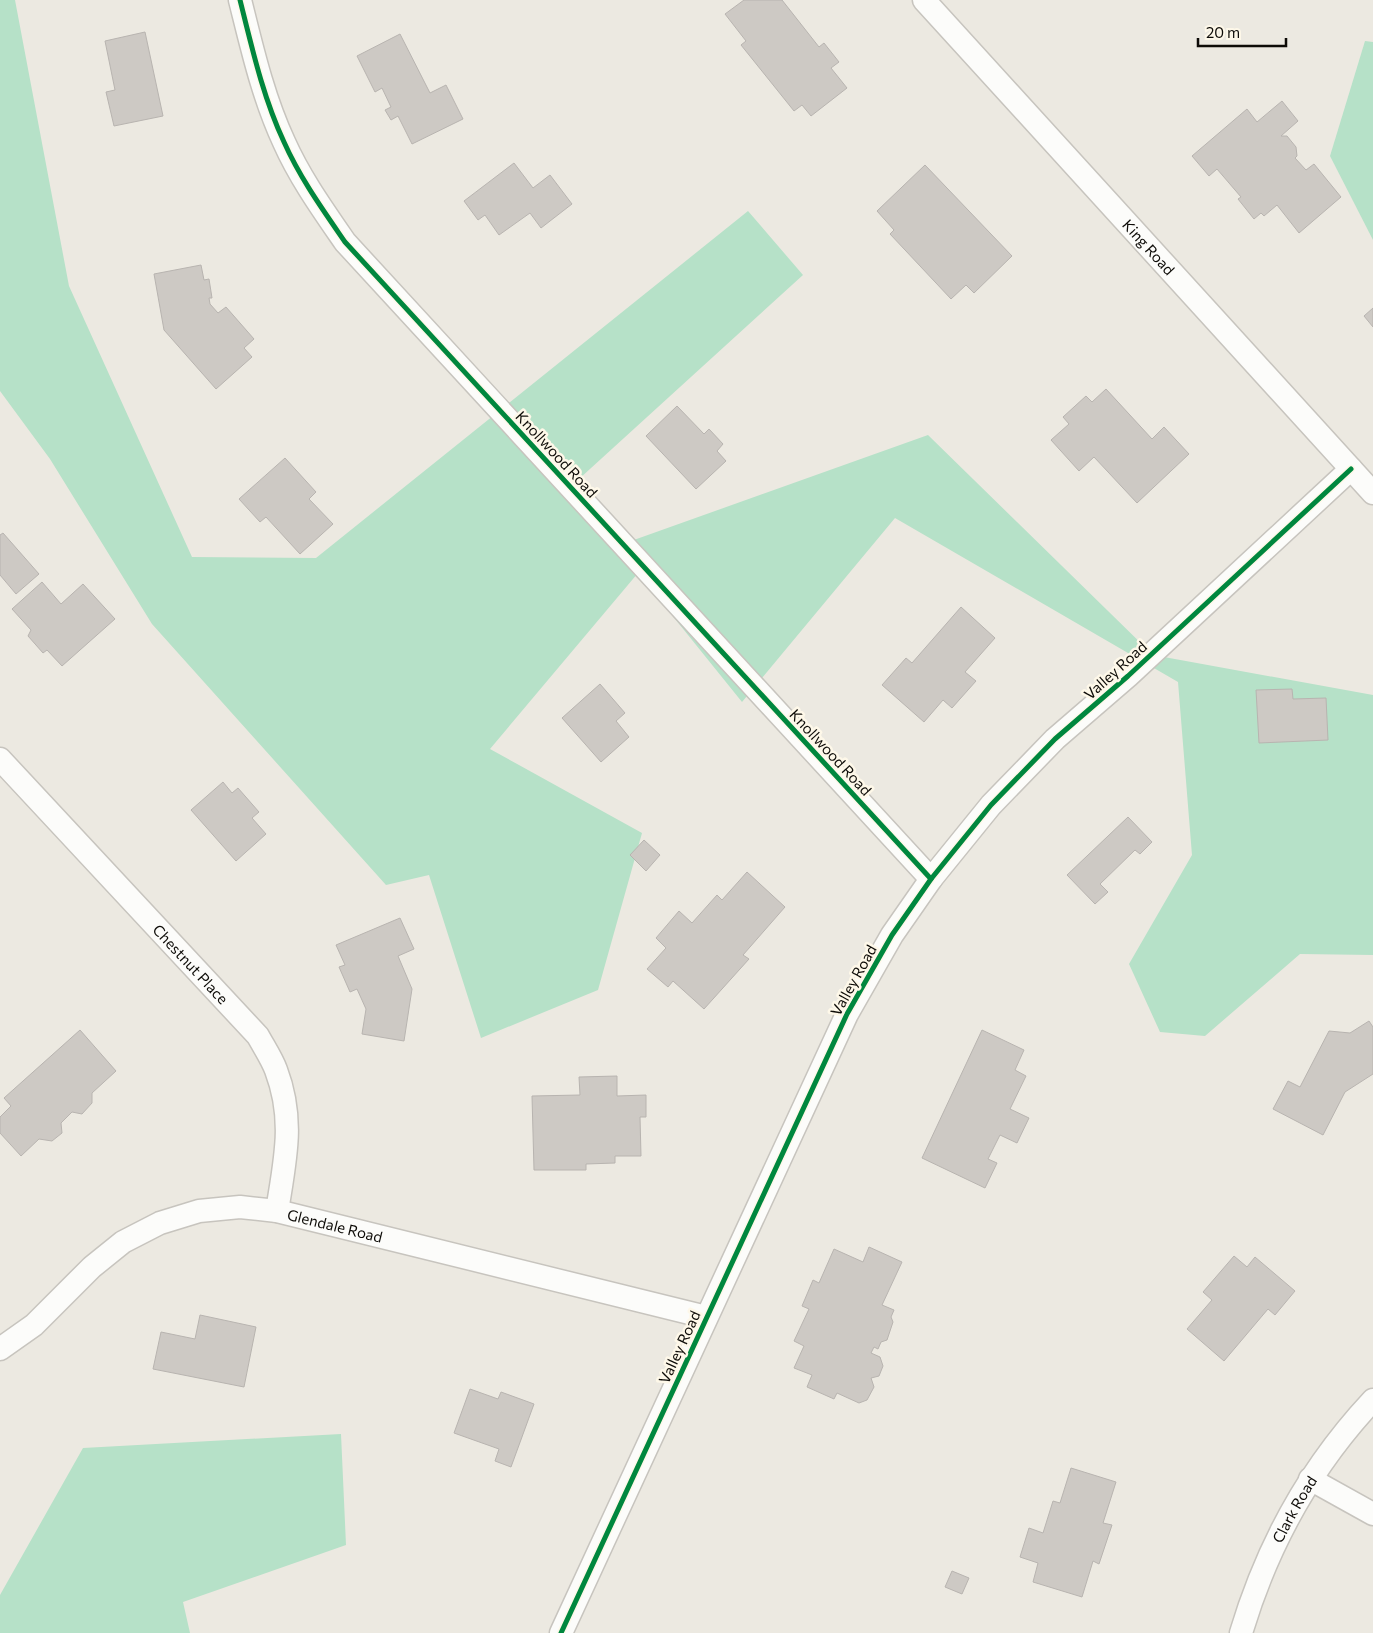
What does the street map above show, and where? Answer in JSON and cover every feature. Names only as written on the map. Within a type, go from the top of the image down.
[{"type":"street","name":"Knollwood Road","points":[[240,0],[262,86],[283,141],[311,194],[346,242],[931,879]]},
{"type":"street","name":"King Road","points":[[924,0],[1373,493]]},
{"type":"street","name":"Valley Road","points":[[561,1633],[847,1014],[892,935],[931,879],[991,805],[1055,739],[1128,676],[1351,469]]},
{"type":"street","name":"Chestnut Place","points":[[0,759],[258,1036],[276,1069],[286,1102],[287,1149],[277,1211]]},
{"type":"street","name":"Glendale Road","points":[[0,1349],[34,1325],[92,1266],[123,1242],[160,1223],[199,1211],[240,1208],[277,1211],[706,1318]]},
{"type":"street","name":"Clark Road","points":[[1241,1633],[1248,1607],[1276,1539],[1310,1479],[1351,1424],[1373,1400]]},
{"type":"street","points":[[1310,1479],[1373,1514]]},
{"type":"green space","points":[[0,0],[15,0],[69,286],[192,557],[316,558],[748,211],[803,275],[568,489],[617,546],[928,435],[1153,655],[1373,695],[1373,955],[1300,954],[1205,1036],[1160,1032],[1129,964],[1192,855],[1178,682],[895,518],[742,702],[638,573],[490,749],[642,833],[598,990],[481,1038],[429,875],[386,885],[152,624],[50,459],[0,391]]},
{"type":"green space","points":[[1365,41],[1373,42],[1373,240],[1330,156]]},
{"type":"green space","points":[[341,1434],[346,1545],[183,1602],[190,1633],[0,1633],[0,1595],[83,1448]]},
{"type":"building","points":[[744,0],[782,0],[819,47],[824,43],[839,62],[831,68],[847,88],[811,116],[802,105],[794,111],[741,45],[746,41],[725,14]]},
{"type":"building","points":[[145,32],[163,116],[114,126],[106,92],[115,90],[105,41]]},
{"type":"building","points":[[400,34],[430,93],[446,85],[463,119],[412,144],[398,116],[391,120],[385,110],[391,107],[382,88],[375,92],[357,56]]},
{"type":"building","points":[[1282,101],[1298,121],[1281,136],[1287,136],[1296,147],[1297,156],[1295,158],[1306,170],[1314,164],[1341,197],[1299,233],[1277,205],[1264,216],[1261,213],[1254,219],[1238,199],[1241,197],[1217,169],[1209,176],[1192,156],[1247,109],[1257,122]]},
{"type":"building","points":[[514,163],[533,188],[550,175],[572,204],[541,228],[530,213],[499,235],[485,215],[478,220],[464,201]]},
{"type":"building","points":[[925,165],[1012,256],[974,293],[966,285],[951,299],[890,234],[894,230],[877,211]]},
{"type":"building","points":[[201,265],[204,280],[209,279],[212,298],[209,298],[210,304],[218,313],[226,307],[254,339],[244,348],[252,357],[216,389],[164,330],[154,274]]},
{"type":"building","points":[[1373,308],[1373,327],[1364,316]]},
{"type":"building","points":[[1106,389],[1152,439],[1164,427],[1189,454],[1137,503],[1094,457],[1079,471],[1051,440],[1069,424],[1063,417],[1086,396],[1092,402]]},
{"type":"building","points":[[677,406],[704,434],[709,429],[723,444],[717,451],[726,461],[696,489],[646,436]]},
{"type":"building","points":[[285,458],[316,492],[309,499],[333,524],[300,554],[266,517],[260,522],[239,499]]},
{"type":"building","points":[[3,533],[39,574],[16,594],[0,575],[0,535]]},
{"type":"building","points":[[42,582],[61,604],[83,584],[115,619],[62,666],[47,650],[43,653],[28,636],[31,630],[12,609]]},
{"type":"building","points":[[961,607],[995,638],[965,672],[976,681],[952,708],[943,700],[924,722],[882,685],[906,658],[912,663]]},
{"type":"building","points":[[600,684],[625,713],[616,721],[629,737],[601,762],[562,718]]},
{"type":"building","points":[[1292,689],[1293,699],[1326,698],[1328,740],[1259,743],[1256,690]]},
{"type":"building","points":[[223,782],[232,793],[238,788],[259,812],[252,818],[266,834],[236,861],[191,810]]},
{"type":"building","points":[[1128,817],[1152,842],[1140,854],[1135,850],[1100,884],[1108,892],[1095,904],[1067,875]]},
{"type":"building","points":[[644,840],[660,855],[646,871],[630,855]]},
{"type":"building","points":[[747,872],[785,907],[743,955],[749,959],[704,1009],[673,981],[668,987],[647,969],[666,948],[656,938],[679,911],[692,923],[717,895],[722,900]]},
{"type":"building","points":[[400,918],[414,949],[398,956],[412,989],[404,1041],[362,1034],[366,1009],[357,989],[350,992],[339,967],[345,965],[336,945]]},
{"type":"building","points":[[1369,1021],[1373,1027],[1373,1074],[1345,1092],[1323,1135],[1273,1109],[1288,1081],[1300,1087],[1329,1031],[1350,1033]]},
{"type":"building","points":[[80,1030],[116,1071],[92,1093],[92,1103],[82,1114],[72,1112],[61,1123],[62,1133],[52,1141],[39,1139],[21,1156],[0,1133],[0,1117],[11,1106],[4,1098]]},
{"type":"building","points":[[982,1030],[1024,1050],[1015,1070],[1026,1076],[1010,1109],[1029,1118],[1017,1143],[1000,1135],[988,1159],[997,1163],[985,1188],[922,1158]]},
{"type":"building","points":[[617,1076],[617,1096],[646,1095],[646,1117],[640,1117],[641,1156],[615,1156],[615,1163],[586,1164],[586,1170],[534,1170],[532,1096],[580,1095],[579,1077]]},
{"type":"building","points":[[869,1247],[902,1262],[882,1305],[894,1310],[891,1317],[893,1322],[887,1340],[881,1342],[878,1349],[874,1347],[871,1353],[880,1357],[883,1366],[879,1376],[871,1378],[874,1387],[867,1400],[859,1403],[837,1393],[834,1399],[807,1387],[812,1375],[794,1368],[804,1346],[794,1341],[809,1309],[802,1306],[813,1280],[819,1283],[834,1249],[863,1262]]},
{"type":"building","points":[[1234,1256],[1247,1267],[1255,1257],[1295,1291],[1275,1315],[1268,1309],[1224,1361],[1187,1329],[1212,1300],[1203,1292]]},
{"type":"building","points":[[200,1315],[256,1327],[244,1387],[153,1369],[161,1332],[195,1339]]},
{"type":"building","points":[[470,1389],[498,1399],[501,1392],[534,1404],[511,1467],[495,1461],[499,1449],[454,1433]]},
{"type":"building","points":[[1071,1468],[1116,1482],[1103,1523],[1112,1525],[1099,1564],[1093,1561],[1082,1597],[1033,1582],[1038,1563],[1020,1557],[1029,1528],[1043,1533],[1053,1501],[1060,1503]]},
{"type":"building","points":[[952,1571],[969,1578],[962,1594],[945,1587]]},
{"type":"cycle path","points":[[240,0],[270,108],[290,155],[320,206],[345,242],[931,879]]},
{"type":"cycle path","points":[[561,1633],[847,1014],[892,935],[931,879],[991,805],[1055,739],[1128,676],[1351,469]]}]
